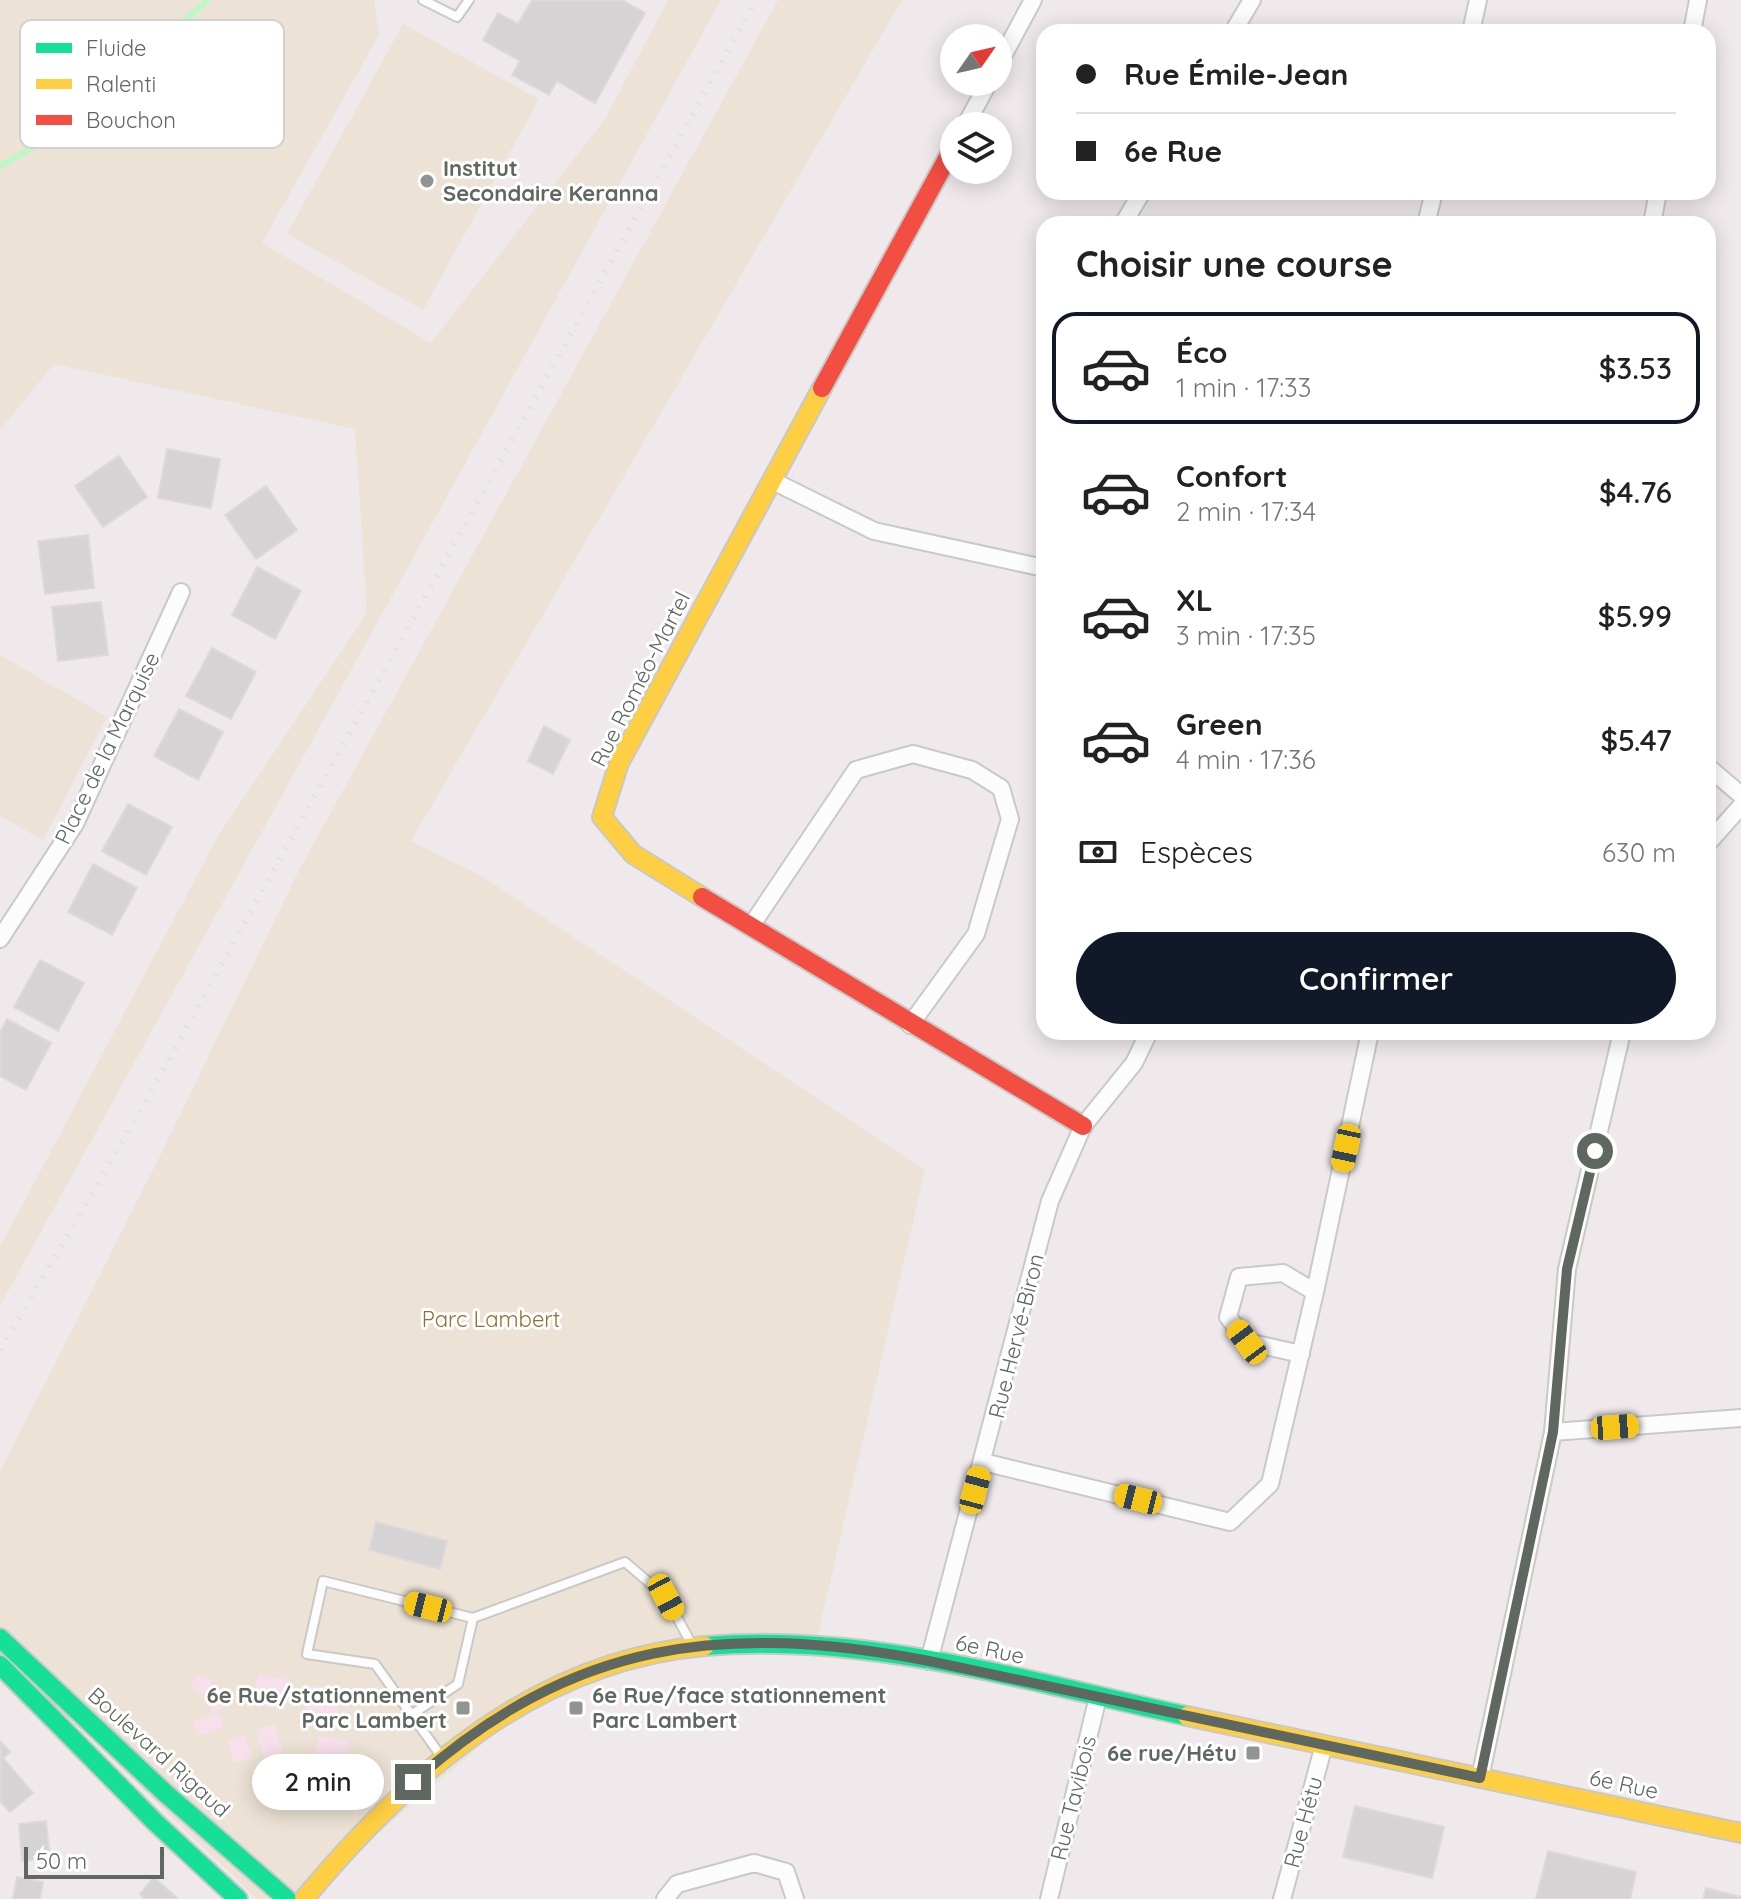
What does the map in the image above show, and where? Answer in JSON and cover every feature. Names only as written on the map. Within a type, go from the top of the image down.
[{"type":"street","points":[[1012,39],[1033,0]]},
{"type":"street","points":[[1238,24],[1252,0]]},
{"type":"street","points":[[1473,24],[1478,0]]},
{"type":"street","points":[[1694,24],[1698,0]]},
{"type":"street","name":"Rue Roméo-Martel","points":[[940,172],[619,763],[602,817],[633,854],[910,1025],[1083,1126]]},
{"type":"street","points":[[773,481],[874,531],[1036,566]]},
{"type":"street","name":"Place de la Marquise","points":[[0,939],[75,824],[181,592]]},
{"type":"street","points":[[751,926],[856,770],[913,754],[972,770],[1001,788],[1010,819],[976,934],[910,1025]]},
{"type":"street","points":[[1716,774],[1741,795]]},
{"type":"street","points":[[1716,834],[1741,806]]},
{"type":"street","name":"Rue Hervé-Biron","points":[[929,1661],[1050,1201],[1083,1126],[1134,1063],[1145,1040]]},
{"type":"street","points":[[983,1462],[1230,1522],[1270,1484],[1315,1292],[1368,1040]]},
{"type":"street","points":[[1480,1778],[1553,1432],[1567,1269],[1620,1040]]},
{"type":"street","points":[[1301,1354],[1247,1342],[1228,1317],[1239,1277],[1283,1273],[1315,1292]]},
{"type":"street","points":[[1553,1432],[1741,1418]]},
{"type":"street","name":"Boulevard Rigaud","points":[[0,1638],[287,1899]]},
{"type":"street","name":"6e Rue","points":[[304,1899],[394,1798],[442,1757],[506,1710],[602,1665],[692,1645],[763,1641],[835,1645],[929,1661],[1741,1833]]},
{"type":"street","points":[[0,1665],[84,1751],[238,1899]]},
{"type":"street","name":"Rue Tavibois","points":[[1049,1899],[1098,1697]]},
{"type":"street","points":[[84,1751],[100,1732]]},
{"type":"street","name":"Rue Hétu","points":[[1282,1899],[1324,1745]]},
{"type":"street","points":[[665,1899],[677,1884],[754,1863],[786,1872],[795,1899]]},
{"type":"lane","points":[[423,0],[457,17],[469,0]]},
{"type":"lane","points":[[442,1757],[375,1664],[307,1654],[323,1581],[473,1618],[625,1562],[666,1597],[692,1645]]},
{"type":"lane","points":[[411,1715],[458,1684],[473,1618]]},
{"type":"green space","points":[[0,0],[374,0],[379,35],[262,243],[431,343],[605,119],[668,0],[721,0],[0,1306],[0,1247],[217,838],[367,613],[355,429],[54,364],[0,430]]},
{"type":"green space","name":"Parc Lambert","points":[[778,0],[902,0],[411,841],[480,875],[925,1170],[818,1635],[684,1639],[552,1684],[304,1897],[257,1899],[72,1721],[0,1668],[0,1472],[159,1158],[298,872]]},
{"type":"green space","points":[[403,24],[539,99],[423,310],[287,234]]},
{"type":"green space","points":[[0,655],[107,717],[43,840],[0,816]]},
{"type":"sand","points":[[258,1674],[289,1680],[283,1710],[252,1704]]},
{"type":"sand","points":[[202,1675],[209,1678],[212,1685],[209,1692],[202,1695],[195,1692],[192,1685],[195,1678]]},
{"type":"sand","points":[[310,1685],[340,1690],[335,1720],[304,1714]]},
{"type":"sand","points":[[228,1689],[233,1705],[212,1712],[207,1695]]},
{"type":"sand","points":[[220,1713],[224,1727],[198,1736],[193,1721]]},
{"type":"sand","points":[[274,1724],[283,1754],[265,1759],[256,1730]]},
{"type":"sand","points":[[245,1735],[252,1758],[234,1763],[227,1741]]},
{"type":"sand","points":[[318,1736],[349,1741],[344,1770],[313,1765]]},
{"type":"building","points":[[532,0],[622,0],[645,13],[595,103],[557,81],[549,95],[512,75],[520,61],[483,40],[498,13],[518,24]]},
{"type":"building","points":[[167,449],[220,459],[211,508],[158,498]]},
{"type":"building","points":[[119,456],[147,497],[103,527],[75,486]]},
{"type":"building","points":[[266,486],[297,530],[256,559],[225,515]]},
{"type":"building","points":[[88,535],[94,588],[45,594],[38,541]]},
{"type":"building","points":[[257,567],[301,591],[275,639],[232,615]]},
{"type":"building","points":[[101,602],[108,655],[58,661],[52,607]]},
{"type":"building","points":[[212,648],[256,672],[231,719],[186,696]]},
{"type":"building","points":[[179,709],[223,732],[198,780],[154,756]]},
{"type":"building","points":[[544,726],[570,740],[553,774],[528,761]]},
{"type":"building","points":[[128,804],[172,827],[146,875],[102,851]]},
{"type":"building","points":[[93,864],[137,888],[112,935],[68,912]]},
{"type":"building","points":[[40,960],[84,983],[58,1031],[14,1007]]},
{"type":"building","points":[[7,1019],[51,1043],[26,1090],[0,1076],[0,1033]]},
{"type":"building","points":[[376,1522],[447,1541],[440,1569],[369,1550]]},
{"type":"building","points":[[1,1742],[10,1752],[3,1758],[33,1793],[10,1812],[0,1801]]},
{"type":"building","points":[[1355,1806],[1444,1827],[1432,1878],[1343,1857]]},
{"type":"building","points":[[46,1821],[50,1858],[22,1861],[19,1824]]},
{"type":"building","points":[[1548,1851],[1636,1872],[1630,1899],[1536,1899]]},
{"type":"building","points":[[17,1877],[43,1882],[40,1899],[13,1899]]},
{"type":"building","points":[[154,1877],[178,1899],[145,1899],[140,1894]]},
{"type":"building","points":[[1706,1888],[1741,1897],[1741,1899],[1703,1899]]},
{"type":"waterway","points":[[186,20],[208,0]]},
{"type":"waterway","points":[[0,166],[32,148]]},
{"type":"railway","points":[[0,1350],[133,1124],[756,0]]},
{"type":"traffic: fast","points":[[0,1638],[164,1792],[287,1899]]},
{"type":"traffic: fast","points":[[705,1646],[826,1646],[887,1653],[1008,1675],[1187,1716]]},
{"type":"traffic: fast","points":[[0,1665],[156,1823],[238,1899]]},
{"type":"traffic: slow","points":[[702,897],[633,854],[602,817],[619,763],[822,388]]},
{"type":"traffic: slow","points":[[304,1899],[386,1809],[480,1731],[531,1700],[586,1674],[643,1656],[705,1646]]},
{"type":"traffic: slow","points":[[1187,1716],[1741,1833]]},
{"type":"traffic: jam","points":[[822,388],[940,172]]},
{"type":"traffic: jam","points":[[702,897],[1083,1126]]},
{"type":"place","name":"Institut Secondaire Keranna","points":[[427,181]]},
{"type":"place","name":"6e Rue/stationnement Parc Lambert","points":[[463,1708]]},
{"type":"place","name":"6e Rue/face stationnement Parc Lambert","points":[[576,1708]]},
{"type":"place","name":"6e rue/Hétu","points":[[1253,1753]]},
{"type":"route","points":[[413,1782],[506,1710],[602,1665],[692,1645],[763,1641],[849,1646],[929,1661],[1480,1778],[1553,1432],[1567,1269],[1595,1151]]}]
